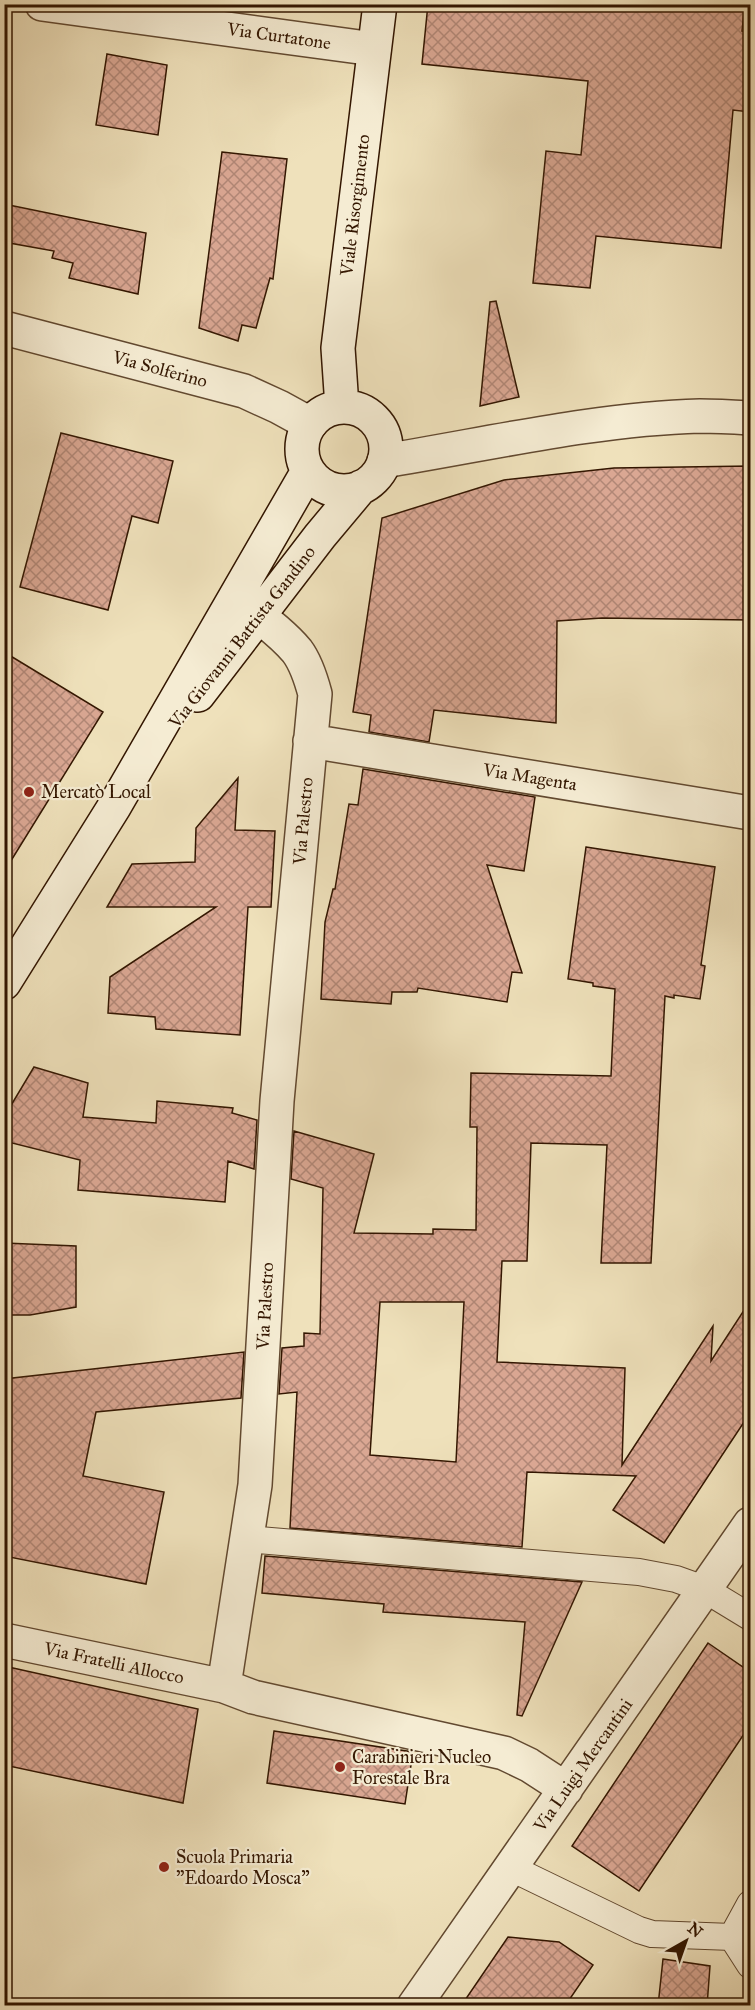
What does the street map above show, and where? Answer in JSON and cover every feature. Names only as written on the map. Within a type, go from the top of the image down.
[{"type":"street","name":"Via Curtatone","points":[[42,4],[374,49]]},
{"type":"street","name":"Viale Risorgimento","points":[[342,407],[338,348],[380,4]]},
{"type":"street","name":"Via Solferino","points":[[4,328],[244,392],[310,424]]},
{"type":"street","points":[[342,407],[356,408],[377,423],[384,435],[386,448],[379,472],[361,487],[349,490],[338,490],[327,486],[308,471],[303,460],[304,436],[310,424],[324,412],[342,407]]},
{"type":"street","points":[[384,461],[536,434],[633,422],[701,416],[750,418]]},
{"type":"street","name":"Via Giovanni Battista Gandino","points":[[4,983],[125,788],[247,608],[308,471]]},
{"type":"street","name":"Via Giovanni Battista Gandino","points":[[247,608],[320,536],[361,487]]},
{"type":"street","name":"Via Palestro","points":[[224,1686],[255,1485],[277,1101],[315,694],[308,671],[297,651],[247,608]]},
{"type":"street","name":"Via Magenta","points":[[310,741],[750,813]]},
{"type":"street","name":"Via Luigi Mercantini","points":[[414,2006],[750,1524]]},
{"type":"street","name":"Via Fratelli Allocco","points":[[4,1640],[224,1686]]},
{"type":"street","points":[[224,1686],[254,1697],[504,1753],[530,1765],[566,1789]]},
{"type":"lane","points":[[247,1539],[639,1572],[676,1579],[704,1589],[750,1617]]},
{"type":"lane","points":[[511,1868],[639,1930],[652,1934],[732,1937]]},
{"type":"lane","points":[[732,1937],[750,1904]]},
{"type":"lane","points":[[732,1937],[750,1965]]},
{"type":"building","points":[[428,4],[745,4],[742,31],[750,32],[750,112],[733,110],[721,248],[596,236],[590,288],[533,283],[546,151],[581,155],[588,81],[422,64]]},
{"type":"building","points":[[107,54],[167,65],[158,135],[96,125]]},
{"type":"building","points":[[222,152],[287,159],[273,279],[270,278],[256,328],[242,325],[238,341],[199,328]]},
{"type":"building","points":[[4,204],[146,233],[138,294],[69,278],[73,263],[52,258],[54,251],[4,242]]},
{"type":"building","points":[[496,301],[519,397],[480,406],[490,302]]},
{"type":"building","points":[[61,433],[173,461],[158,523],[132,516],[108,610],[20,587]]},
{"type":"building","points":[[750,466],[750,620],[602,618],[557,621],[556,723],[434,710],[429,742],[369,732],[371,715],[353,712],[382,518],[504,480],[614,468]]},
{"type":"building","name":"Mercatò Local","points":[[4,652],[103,712],[4,872]]},
{"type":"building","points":[[363,769],[535,797],[524,871],[487,865],[522,973],[512,972],[507,1002],[418,988],[417,992],[392,992],[391,1004],[321,999],[325,922],[333,889],[335,889],[349,804],[358,805]]},
{"type":"building","points":[[238,778],[235,830],[275,831],[271,907],[248,907],[240,1035],[156,1029],[155,1017],[108,1013],[110,977],[216,907],[107,907],[132,864],[195,862],[196,828]]},
{"type":"building","points":[[586,847],[715,867],[701,965],[705,966],[700,999],[665,996],[651,1263],[601,1263],[607,1145],[531,1143],[527,1261],[502,1261],[497,1362],[625,1368],[622,1465],[713,1326],[711,1361],[750,1301],[750,1413],[664,1543],[613,1510],[636,1476],[527,1472],[522,1547],[290,1528],[297,1392],[279,1394],[282,1348],[304,1346],[304,1333],[320,1334],[323,1188],[291,1179],[294,1131],[374,1154],[354,1233],[433,1234],[433,1229],[476,1230],[477,1127],[470,1127],[471,1073],[611,1076],[615,989],[568,979]],"holes":[[[380,1302],[464,1302],[456,1462],[370,1455]]]},
{"type":"building","points":[[34,1067],[88,1083],[83,1117],[156,1123],[157,1101],[233,1108],[232,1113],[257,1120],[254,1169],[228,1161],[225,1202],[78,1190],[80,1160],[4,1141],[4,1117]]},
{"type":"building","points":[[4,1243],[76,1246],[76,1307],[30,1315],[4,1315]]},
{"type":"building","points":[[244,1352],[241,1398],[96,1412],[83,1476],[164,1492],[146,1584],[4,1556],[4,1379]]},
{"type":"building","points":[[265,1556],[582,1582],[522,1716],[517,1715],[525,1622],[383,1612],[384,1604],[262,1593]]},
{"type":"building","points":[[708,1643],[750,1672],[750,1725],[639,1891],[572,1846]]},
{"type":"building","points":[[4,1666],[198,1709],[183,1803],[4,1765]]},
{"type":"building","name":"Carabinieri Nucleo Forestale Bra","points":[[274,1731],[413,1752],[405,1804],[267,1783]]},
{"type":"building","points":[[508,1937],[559,1942],[593,1965],[565,2006],[461,2006]]},
{"type":"building","points":[[663,1959],[710,1966],[707,2006],[658,2006]]},
{"type":"place","name":"Mercatò Local","points":[[29,792]]},
{"type":"place","name":"Carabinieri Nucleo Forestale Bra","points":[[340,1767]]},
{"type":"place","name":"Scuola Primaria \"Edoardo Mosca\"","points":[[164,1867]]}]
